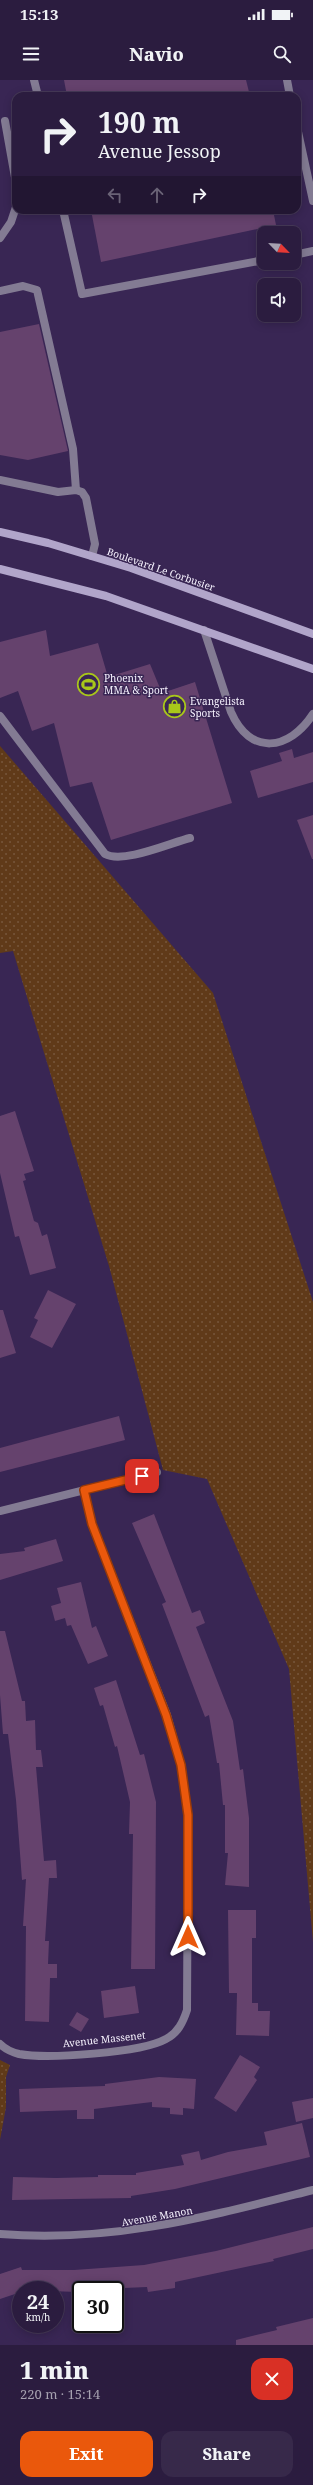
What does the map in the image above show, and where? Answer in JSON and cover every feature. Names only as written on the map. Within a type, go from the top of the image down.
[{"type":"street","points":[[34,80],[37,92]]},
{"type":"street","points":[[287,80],[289,92]]},
{"type":"street","points":[[5,121],[12,160]]},
{"type":"street","points":[[301,146],[313,201]]},
{"type":"street","points":[[0,238],[11,222],[14,214]]},
{"type":"street","points":[[64,214],[82,294],[257,261]]},
{"type":"street","points":[[301,254],[313,251]]},
{"type":"street","points":[[0,291],[24,286],[37,290],[73,449],[76,490]]},
{"type":"street","points":[[0,480],[58,492],[76,490],[82,492],[86,498],[95,544],[92,556]]},
{"type":"street","name":"Boulevard Le Corbusier","points":[[0,532],[92,556],[313,634]]},
{"type":"street","points":[[0,569],[100,594],[313,669]]},
{"type":"street","points":[[204,630],[231,712],[237,724],[246,734],[264,743],[280,743],[296,735],[313,715]]},
{"type":"street","points":[[0,716],[105,854],[111,857],[125,857],[190,838]]},
{"type":"street","points":[[0,1511],[156,1472]]},
{"type":"street","name":"Avenue Massenet","points":[[0,2044],[12,2052],[32,2055],[132,2048],[157,2043],[171,2036],[183,2022],[186,2010],[188,1815],[181,1765],[166,1715],[92,1524],[84,1490]]},
{"type":"street","name":"Avenue Manon","points":[[0,2234],[71,2236],[147,2229],[193,2220],[313,2190]]},
{"type":"shaded area","points":[[0,746],[213,993],[313,1302],[313,1942],[289,1669],[207,1479],[163,1470],[109,1266],[13,951],[0,953]]},
{"type":"shaded area","points":[[0,2060],[10,2065],[6,2077],[6,2107],[0,2140]]},
{"type":"building","points":[[64,80],[246,80],[249,92],[66,92]]},
{"type":"building","points":[[92,214],[274,214],[276,225],[257,226],[257,229],[101,262]]},
{"type":"building","points":[[39,324],[68,451],[28,460],[0,455],[0,332]]},
{"type":"building","points":[[46,630],[50,656],[98,643],[108,677],[150,664],[162,693],[195,682],[232,803],[111,840],[92,782],[70,787],[54,723],[32,731],[18,691],[0,698],[0,642]]},
{"type":"building","points":[[292,749],[294,758],[313,752],[313,782],[258,798],[250,771],[282,761],[279,753]]},
{"type":"building","points":[[313,815],[313,859],[312,859],[297,820]]},
{"type":"building","points":[[15,1111],[34,1171],[24,1174],[26,1180],[23,1181],[34,1221],[38,1223],[42,1236],[47,1234],[56,1268],[30,1275],[19,1236],[15,1237],[0,1173],[0,1116]]},
{"type":"building","points":[[48,1290],[76,1304],[52,1348],[30,1337],[38,1320],[34,1318]]},
{"type":"building","points":[[0,1310],[3,1310],[16,1353],[0,1358]]},
{"type":"building","points":[[119,1416],[125,1440],[0,1472],[0,1448]]},
{"type":"building","points":[[154,1514],[192,1613],[200,1610],[205,1623],[196,1627],[233,1721],[240,1770],[243,1769],[249,1818],[249,1887],[225,1885],[228,1853],[225,1853],[225,1805],[223,1805],[219,1763],[217,1763],[209,1715],[205,1717],[162,1604],[166,1602],[132,1523]]},
{"type":"building","points":[[56,1539],[63,1561],[0,1580],[0,1554],[25,1551],[24,1548]]},
{"type":"building","points":[[81,1582],[92,1628],[96,1626],[108,1656],[88,1664],[71,1625],[67,1626],[65,1618],[55,1621],[51,1606],[61,1603],[57,1588]]},
{"type":"building","points":[[0,1631],[5,1631],[22,1701],[25,1701],[26,1721],[35,1720],[36,1750],[41,1750],[43,1767],[36,1767],[44,1861],[56,1860],[57,1878],[49,1878],[45,1941],[49,1941],[48,1964],[57,1964],[57,1978],[50,1978],[49,2022],[25,2021],[26,1926],[23,1926],[26,1879],[22,1880],[16,1800],[8,1734],[3,1734],[0,1695]]},
{"type":"building","points":[[116,1680],[140,1755],[144,1754],[156,1802],[155,1969],[131,1969],[133,1834],[129,1834],[130,1802],[117,1746],[115,1747],[103,1705],[100,1706],[94,1688]]},
{"type":"building","points":[[228,1910],[256,1910],[256,1938],[252,1938],[252,2003],[258,2003],[258,2011],[270,2011],[269,2036],[236,2035],[237,1993],[229,1993]]},
{"type":"building","points":[[135,1986],[139,2013],[104,2018],[101,1991]]},
{"type":"building","points":[[77,2012],[89,2019],[81,2032],[69,2025]]},
{"type":"building","points":[[240,2055],[260,2067],[254,2077],[257,2080],[236,2112],[214,2098]]},
{"type":"building","points":[[159,2077],[196,2079],[194,2109],[183,2108],[183,2115],[170,2114],[170,2108],[152,2107],[152,2102],[94,2109],[94,2119],[77,2119],[77,2110],[20,2112],[19,2089],[105,2086],[105,2084]]},
{"type":"building","points":[[313,2098],[313,2118],[296,2122],[292,2102]]},
{"type":"building","points":[[302,2123],[310,2157],[175,2189],[131,2196],[131,2198],[12,2200],[13,2177],[56,2178],[98,2177],[98,2175],[136,2175],[136,2173],[184,2165],[181,2155],[199,2151],[201,2160],[228,2152],[267,2145],[264,2132]]},
{"type":"building","points":[[313,2227],[313,2249],[273,2259],[274,2261],[175,2282],[175,2288],[148,2292],[147,2287],[124,2288],[124,2281],[72,2281],[72,2292],[64,2292],[64,2281],[12,2281],[12,2295],[0,2299],[0,2274],[21,2267],[22,2270],[74,2270],[144,2265],[216,2251]]},
{"type":"building","points":[[313,2318],[313,2345],[236,2345],[236,2340],[277,2330],[276,2327]]},
{"type":"place","name":"Phoenix MMA & Sport","points":[[89,684]]},
{"type":"place","name":"Evangelista Sports","points":[[175,707]]},
{"type":"route","points":[[142,1476],[84,1490],[92,1524],[173,1732],[181,1765],[188,1815],[188,1937]]}]
